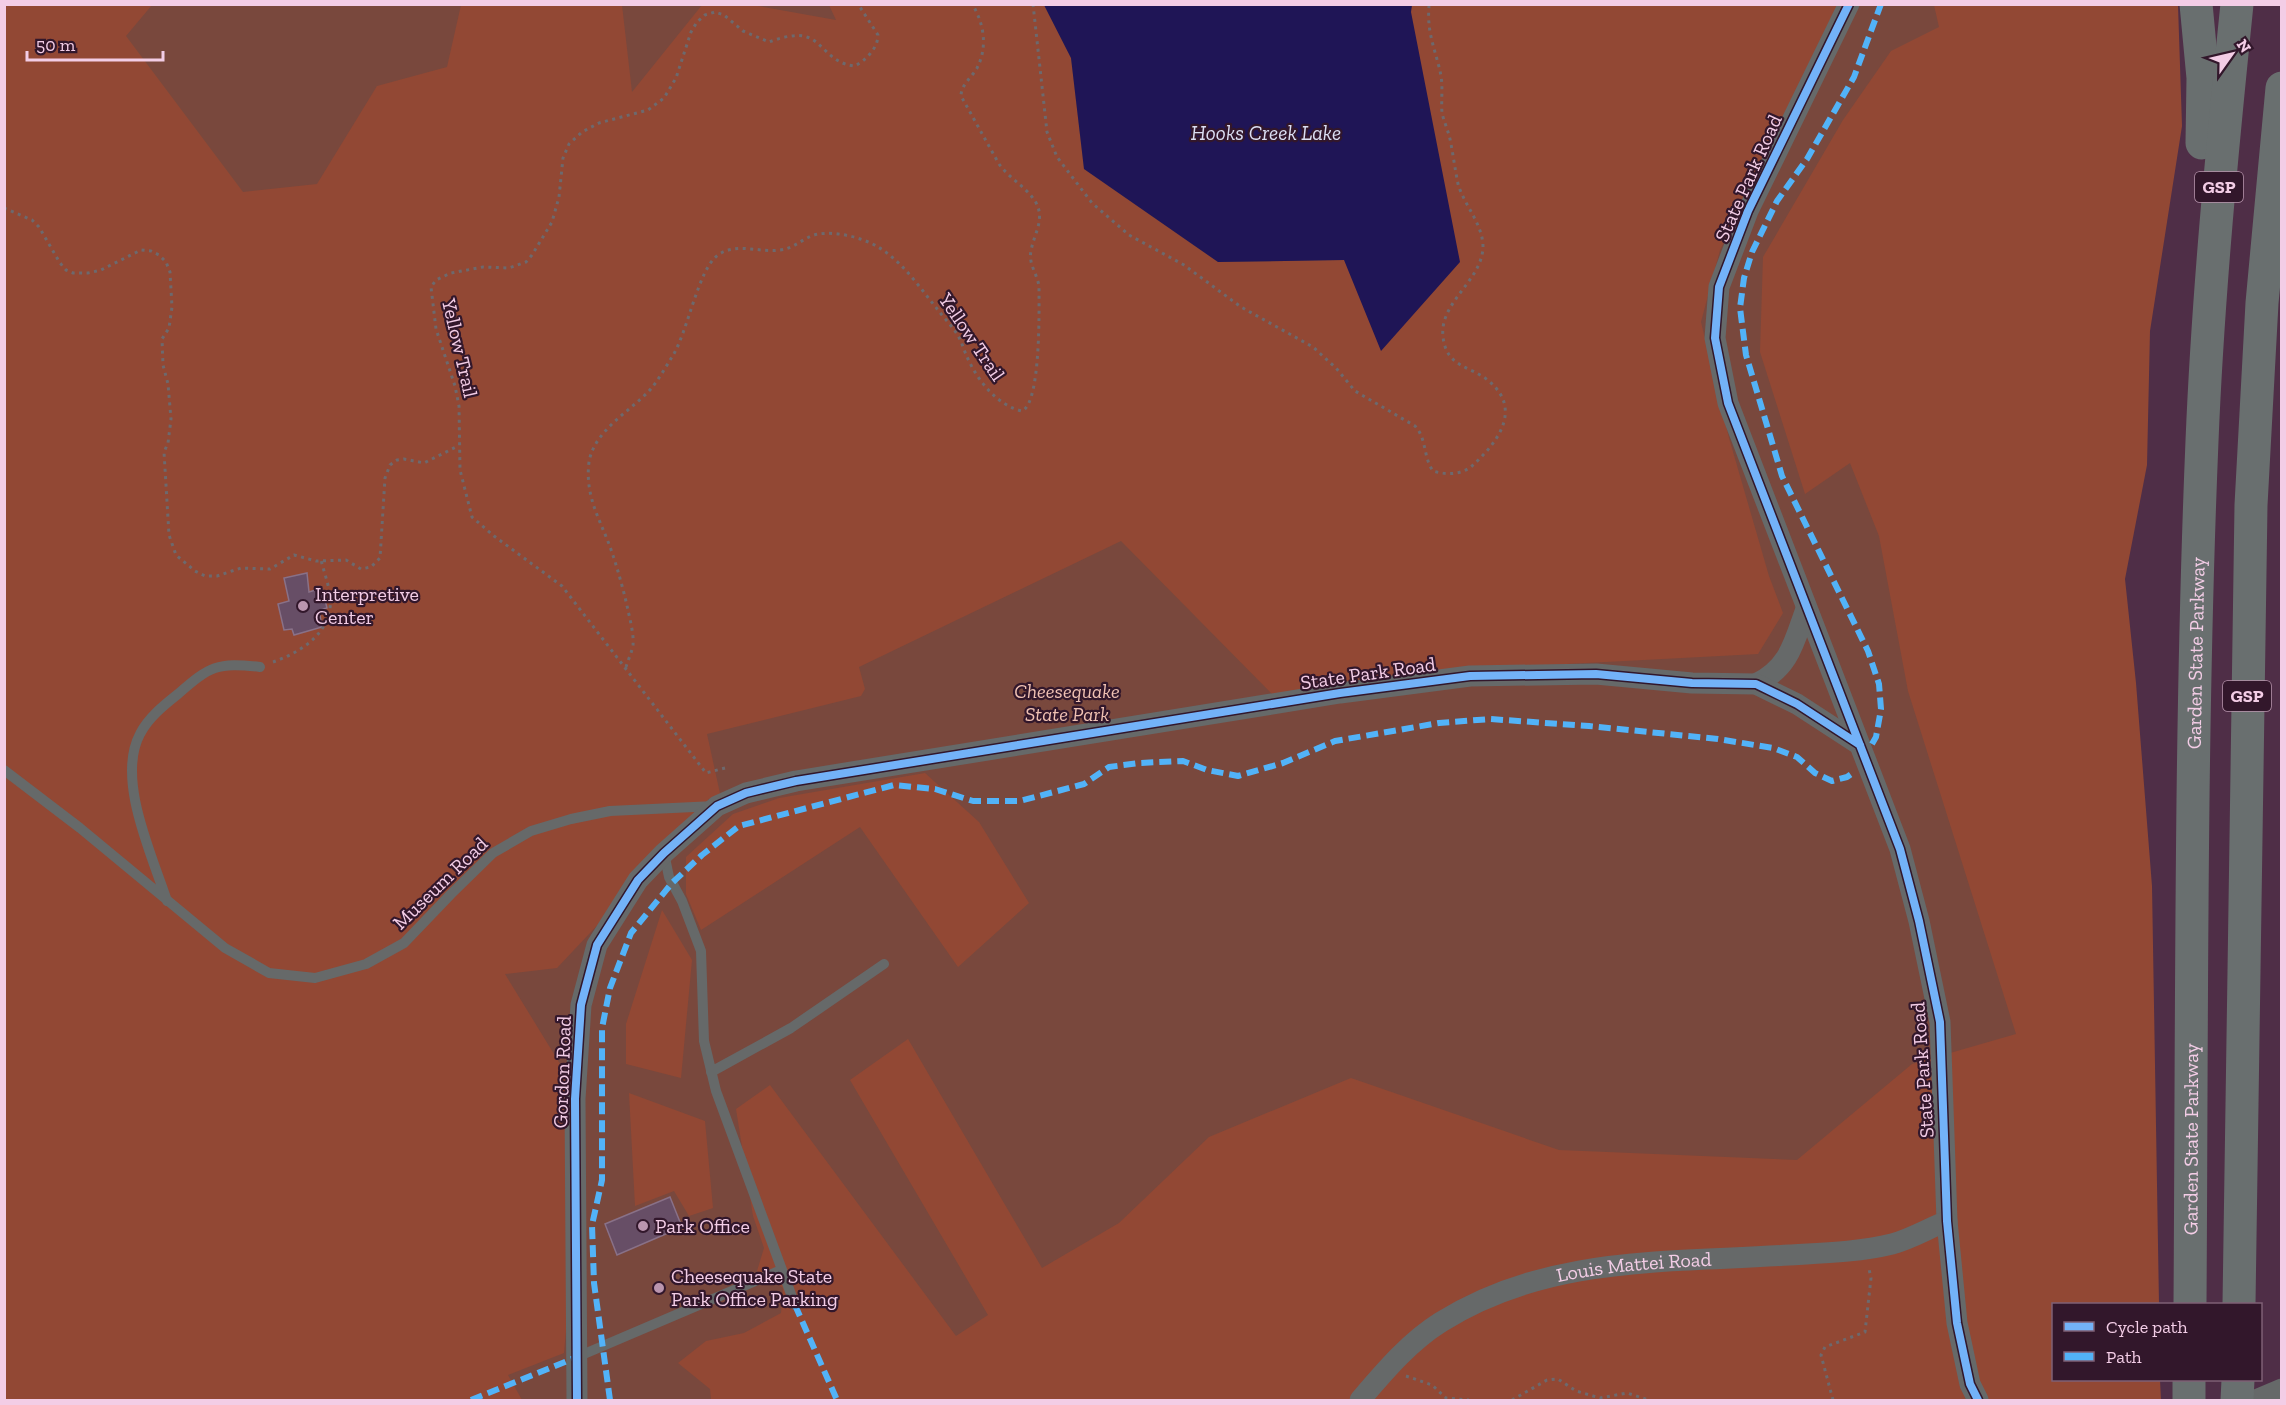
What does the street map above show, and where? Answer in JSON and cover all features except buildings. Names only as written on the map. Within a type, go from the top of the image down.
[{"type":"highway","points":[[2196,4],[2203,78],[2199,197],[2206,370]]},
{"type":"highway","name":"Garden State Parkway","points":[[2190,1303],[2196,634],[2206,370],[2220,171],[2237,4]]},
{"type":"highway","name":"GSP","points":[[2239,1303],[2251,505],[2262,303],[2282,88]]},
{"type":"highway","points":[[2189,1381],[2189,1401]]},
{"type":"highway","points":[[2237,1401],[2238,1381]]},
{"type":"street","name":"State Park Road","points":[[1849,4],[1748,211],[1719,287],[1715,338],[1728,403],[1900,849],[1918,921],[1940,1023],[1947,1221],[1957,1323],[1970,1384],[1978,1401]]},
{"type":"street","points":[[1756,684],[1769,678],[1785,662],[1806,609]]},
{"type":"street","name":"State Park Road","points":[[868,769],[1340,693],[1470,676],[1596,674],[1692,683],[1756,684],[1797,704],[1860,745]]},
{"type":"street","name":"Gordon Road","points":[[577,1401],[575,1099],[581,1005],[597,945],[638,880],[664,853],[717,806],[746,793],[796,780],[868,769]]},
{"type":"street","name":"Louis Mattei Road","points":[[1360,1401],[1388,1367],[1439,1323],[1480,1300],[1539,1278],[1625,1264],[1752,1258],[1864,1249],[1894,1243],[1947,1221]]},
{"type":"street","points":[[2256,1401],[2282,1389]]},
{"type":"lane","points":[[168,901],[133,792],[131,772],[140,733],[153,716],[201,674],[217,666],[232,664],[260,667]]},
{"type":"lane","name":"Museum Road","points":[[4,770],[225,948],[269,973],[315,978],[366,964],[404,943],[493,853],[531,831],[570,819],[610,812],[717,806]]},
{"type":"lane","points":[[664,853],[669,878],[682,901],[701,951],[704,1041],[711,1072],[723,1112],[795,1305]]},
{"type":"lane","points":[[711,1072],[791,1028],[884,964]]},
{"type":"lane","points":[[577,1357],[781,1270]]},
{"type":"path","points":[[1034,4],[1047,132],[1057,157],[1092,203],[1129,235],[1184,265],[1241,307],[1313,347],[1336,368],[1355,391],[1415,426],[1426,447],[1428,464],[1433,471],[1449,474],[1467,469],[1489,449],[1503,429],[1505,406],[1499,393],[1490,382],[1457,364],[1444,346],[1442,329],[1445,318],[1476,270],[1483,248],[1481,235],[1458,185],[1443,115],[1442,82],[1429,24],[1429,4]]},
{"type":"path","points":[[4,208],[32,220],[39,227],[60,263],[66,270],[74,273],[100,270],[141,250],[159,255],[166,262],[170,272],[172,307],[169,328],[162,339],[171,419],[168,443],[164,452],[169,535],[176,555],[195,571],[206,576],[217,576],[241,568],[270,569],[294,555],[301,555],[310,560],[346,560],[361,569],[367,568],[380,558],[386,471],[390,465],[397,460],[404,459],[424,463],[458,446],[460,470],[471,517],[494,537],[562,586],[706,773],[725,768]]},
{"type":"path","points":[[260,667],[289,657],[314,639],[328,622],[331,598],[321,560]]},
{"type":"path","points":[[1833,1401],[1821,1354],[1825,1347],[1865,1332],[1871,1278],[1864,1249]]},
{"type":"path","points":[[1388,1367],[1432,1385],[1446,1398],[1469,1401]]},
{"type":"path","points":[[1512,1401],[1547,1380],[1558,1379],[1576,1391],[1600,1398],[1628,1393],[1649,1401]]},
{"type":"green space","name":"Cheesequake State Park","points":[[5,5],[2129,5],[2054,1303],[2052,1303],[2052,1381],[2055,1381],[2076,1400],[5,1400]]},
{"type":"shaded area","points":[[5,5],[152,5],[126,36],[243,192],[317,184],[377,86],[447,67],[461,5],[622,5],[632,92],[702,5],[753,5],[836,20],[829,5],[1044,5],[1071,58],[1084,169],[1218,262],[1344,260],[1412,5],[1841,5],[1720,250],[1701,322],[1729,438],[1769,576],[1783,613],[1758,654],[1511,667],[1273,695],[1121,541],[859,667],[865,689],[861,696],[707,734],[721,798],[708,799],[712,816],[671,847],[557,968],[505,974],[576,1090],[575,1229],[564,1353],[508,1375],[522,1400],[5,1400]]},
{"type":"shaded area","points":[[1934,5],[2178,5],[2182,126],[2150,331],[2147,465],[2125,579],[2136,683],[2152,886],[2159,1303],[2052,1303],[2052,1381],[2160,1381],[2161,1400],[711,1400],[710,1389],[678,1363],[706,1341],[744,1333],[781,1313],[783,1288],[757,1271],[764,1248],[753,1216],[736,1109],[770,1085],[956,1336],[988,1315],[850,1080],[908,1039],[1042,1268],[1119,1223],[1209,1137],[1351,1078],[1559,1150],[1797,1160],[1912,1064],[2016,1034],[1908,691],[1879,536],[1850,463],[1805,494],[1760,352],[1763,257],[1843,120],[1891,51],[1939,27]]},
{"type":"shaded area","points":[[925,773],[979,822],[1029,903],[958,967],[860,827],[701,930],[686,894],[686,857],[733,814],[779,798]]},
{"type":"shaded area","points":[[662,910],[692,960],[681,1078],[626,1064],[626,1024]]},
{"type":"shaded area","points":[[629,1093],[705,1121],[713,1208],[689,1216],[674,1191],[635,1206]]},
{"type":"water","name":"Hooks Creek Lake","points":[[1044,5],[1412,5],[1411,12],[1460,262],[1381,351],[1344,260],[1218,262],[1084,169],[1071,58]]},
{"type":"marked path","points":[[1872,744],[1876,737],[1881,709],[1879,684],[1868,651],[1782,476],[1746,355],[1740,308],[1744,278],[1752,252],[1777,201],[1807,159],[1854,77],[1881,4]]},
{"type":"marked path","points":[[610,1400],[594,1283],[592,1225],[602,1180],[602,1028],[610,988],[631,933],[672,883],[702,855],[739,826],[894,785],[935,789],[973,801],[1020,801],[1084,784],[1109,767],[1139,763],[1183,761],[1207,770],[1238,776],[1283,763],[1335,741],[1439,723],[1490,719],[1718,739],[1773,748],[1797,757],[1815,773],[1832,781],[1847,777],[1854,772]]},
{"type":"marked path","points":[[795,1305],[837,1400]]},
{"type":"marked path","points":[[471,1400],[577,1357]]},
{"type":"cycle path","points":[[1849,4],[1748,211],[1719,287],[1715,338],[1728,403],[1900,849],[1919,921],[1940,1022],[1947,1221],[1957,1323],[1970,1384],[1978,1400]]},
{"type":"cycle path","points":[[577,1400],[575,1099],[581,1005],[597,945],[638,880],[664,853],[717,806],[746,793],[796,781],[1340,693],[1470,676],[1596,674],[1692,683],[1756,684],[1797,704],[1860,745]]},
{"type":"place","name":"Interpretive Center","points":[[303,606]]},
{"type":"place","name":"Park Office","points":[[643,1226]]},
{"type":"place","name":"Cheesequake State Park Office Parking","points":[[659,1288]]}]
